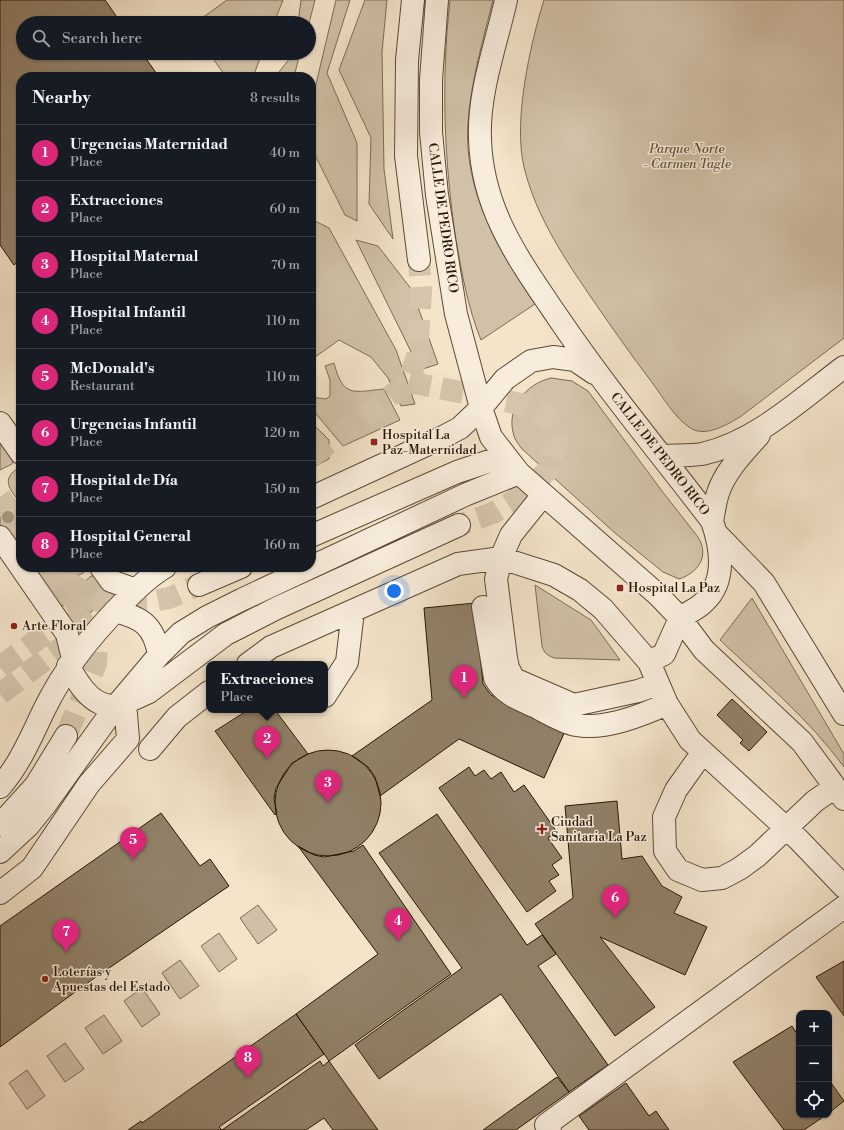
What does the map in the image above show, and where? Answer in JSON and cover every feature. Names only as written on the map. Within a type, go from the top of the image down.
[{"type":"street","points":[[413,0],[407,60],[406,148],[419,260]]},
{"type":"street","name":"CALLE DE PEDRO RICO","points":[[437,0],[431,80],[432,132],[437,195],[456,314],[481,408],[491,437],[519,473],[658,595],[680,618],[704,650],[802,742],[840,794]]},
{"type":"street","name":"CALLE DE PEDRO RICO","points":[[506,0],[485,88],[481,112],[480,138],[486,186],[493,208],[518,258],[600,377],[662,456],[714,527],[764,583],[844,714]]},
{"type":"street","name":"CALLE DE PEDRO RICO","points":[[481,408],[505,379],[531,361],[553,357],[575,360],[600,377]]},
{"type":"street","points":[[662,456],[701,454],[728,446],[769,423],[844,367]]},
{"type":"street","points":[[316,496],[460,428],[481,408]]},
{"type":"street","points":[[0,423],[16,447]]},
{"type":"street","points":[[649,662],[664,654],[680,618],[704,603],[714,590],[720,575],[714,527],[718,492],[732,467],[769,423]]},
{"type":"street","points":[[316,534],[457,472],[505,456]]},
{"type":"street","points":[[316,565],[467,494],[519,473]]},
{"type":"street","points":[[543,495],[511,535],[501,558],[496,579],[506,658],[508,668],[514,678],[574,705],[638,691],[658,684]]},
{"type":"street","points":[[116,706],[149,692],[226,634],[277,608],[460,525]]},
{"type":"street","points":[[0,537],[16,560]]},
{"type":"street","points":[[252,661],[271,648],[458,564],[501,558],[554,575],[580,590],[603,609],[649,662],[667,704],[682,730],[703,752],[786,828],[844,887]]},
{"type":"street","points":[[0,893],[32,868],[89,784],[128,739],[126,714],[116,706],[102,704],[81,687],[70,662],[67,634],[24,572]]},
{"type":"street","points":[[105,572],[111,581],[136,590]]},
{"type":"street","points":[[0,787],[8,777],[33,734],[70,662],[143,582],[158,572]]},
{"type":"street","points":[[199,585],[229,572]]},
{"type":"street","points":[[0,852],[28,826],[45,805],[116,706],[159,655],[181,634],[207,617],[302,572]]},
{"type":"street","points":[[484,607],[495,678],[499,686],[512,696],[574,725],[593,726],[649,712],[667,704]]},
{"type":"street","points":[[115,611],[133,616],[150,629],[156,639],[159,655]]},
{"type":"street","points":[[328,691],[347,662],[353,611]]},
{"type":"street","points":[[150,748],[177,717],[206,694]]},
{"type":"street","points":[[0,825],[36,785],[66,736]]},
{"type":"street","points":[[703,752],[676,790],[664,817],[665,851],[678,870],[702,880],[722,878],[739,869],[757,856],[815,801],[840,794]]},
{"type":"street","points":[[550,1130],[546,1125],[844,907]]},
{"type":"green space","points":[[227,0],[283,0],[277,16],[205,16]]},
{"type":"green space","points":[[301,0],[315,0],[311,16],[299,16]]},
{"type":"green space","points":[[336,0],[350,0],[327,73],[357,143],[357,221],[345,215],[316,157],[316,84]]},
{"type":"green space","points":[[365,0],[387,0],[382,52],[384,169],[393,239],[369,204],[371,138],[339,70]]},
{"type":"green space","points":[[450,0],[493,0],[478,61],[468,122],[468,147],[471,172],[477,195],[496,241],[535,304],[481,340],[472,316],[456,240],[446,150],[445,60]]},
{"type":"green space","name":"Parque Norte - Carmen Tagle","points":[[544,0],[844,0],[844,338],[740,417],[717,429],[711,431],[698,431],[692,429],[675,414],[622,342],[573,271],[553,238],[536,203],[524,167],[521,148],[521,128],[522,106],[529,60],[533,39]]},
{"type":"green space","points":[[214,60],[259,60],[255,72],[222,72]]},
{"type":"green space","points":[[288,60],[298,60],[295,72],[279,72]]},
{"type":"green space","points":[[316,222],[329,228],[396,350],[415,404],[401,406],[388,378],[371,357],[339,340],[316,356]]},
{"type":"green space","points":[[356,240],[378,246],[412,290],[438,364],[420,370]]},
{"type":"green space","points":[[334,363],[341,382],[351,390],[364,391],[384,389],[400,420],[343,446],[316,414],[316,398],[326,399],[330,396],[330,380],[325,366]]},
{"type":"green space","points":[[551,378],[572,381],[588,391],[698,537],[703,551],[702,557],[697,568],[692,573],[679,579],[663,572],[615,533],[518,444],[512,426],[512,416],[515,407],[526,392],[533,386]]},
{"type":"green space","points":[[316,427],[329,440],[329,459],[316,466]]},
{"type":"green space","points":[[0,444],[8,444],[16,455],[12,464],[0,470]]},
{"type":"green space","points":[[16,470],[16,497],[13,494],[8,480]]},
{"type":"green space","points":[[6,501],[16,505],[16,549],[0,526],[0,503]]},
{"type":"green space","points":[[32,572],[58,572],[57,578],[74,585],[75,596],[67,605],[56,606]]},
{"type":"green space","points":[[68,572],[84,572],[77,576],[72,576]]},
{"type":"green space","points":[[91,576],[101,576],[109,593],[79,625],[72,624],[66,617],[80,601],[83,583]]},
{"type":"green space","points":[[535,585],[591,620],[620,660],[554,658],[546,654],[542,646]]},
{"type":"green space","points":[[752,598],[844,754],[844,767],[801,717],[720,640]]},
{"type":"green space","points":[[258,905],[277,930],[258,944],[240,918]]},
{"type":"green space","points":[[219,933],[237,959],[219,972],[201,946]]},
{"type":"green space","points":[[180,960],[199,986],[180,999],[162,973]]},
{"type":"green space","points":[[142,988],[160,1014],[142,1027],[124,1001]]},
{"type":"green space","points":[[104,1015],[122,1041],[103,1054],[85,1028]]},
{"type":"green space","points":[[65,1043],[84,1069],[65,1082],[47,1056]]},
{"type":"green space","points":[[27,1070],[45,1096],[27,1109],[9,1083]]},
{"type":"building","points":[[0,0],[105,0],[116,16],[16,16],[16,60],[147,60],[155,72],[16,72],[16,263],[14,265],[0,245]]},
{"type":"building","points":[[475,603],[483,684],[488,691],[491,695],[566,729],[544,778],[459,739],[380,796],[375,777],[368,767],[352,756],[432,700],[424,608]]},
{"type":"building","points":[[732,699],[767,732],[749,751],[740,743],[743,740],[717,715]]},
{"type":"building","points":[[243,713],[277,713],[308,754],[292,763],[276,788],[274,799],[277,813],[275,815],[215,731]]},
{"type":"building","points":[[328,750],[348,754],[366,765],[377,783],[381,803],[377,823],[366,841],[348,852],[328,856],[308,852],[290,841],[279,823],[275,803],[279,783],[290,765],[308,754]]},
{"type":"building","points":[[469,767],[475,776],[484,770],[491,779],[501,772],[514,792],[524,785],[557,832],[548,838],[562,858],[552,865],[559,875],[549,881],[556,891],[527,912],[439,788]]},
{"type":"building","points":[[617,801],[622,859],[642,856],[662,886],[682,897],[674,913],[707,927],[685,975],[600,937],[655,1007],[615,1036],[535,924],[573,898],[565,806]]},
{"type":"building","points":[[161,813],[200,866],[210,859],[229,886],[93,979],[0,1047],[0,926]]},
{"type":"building","points":[[437,814],[527,945],[542,935],[556,954],[538,966],[608,1065],[569,1092],[501,994],[379,1079],[355,1045],[462,968],[379,853]]},
{"type":"building","points":[[363,845],[451,974],[329,1061],[296,1014],[378,954],[298,846],[314,855],[324,857],[354,851]]},
{"type":"building","points":[[844,961],[844,1016],[816,977]]},
{"type":"building","points":[[296,1014],[324,1054],[219,1127],[222,1130],[128,1130],[141,1121],[142,1123]]},
{"type":"building","points":[[792,1026],[796,1032],[796,1118],[822,1118],[804,1130],[784,1130],[733,1062]]},
{"type":"building","points":[[320,1061],[323,1066],[329,1061],[378,1130],[333,1130],[324,1118],[306,1130],[222,1130]]},
{"type":"building","points":[[557,1077],[569,1092],[516,1130],[483,1130]]},
{"type":"building","points":[[626,1083],[649,1116],[656,1111],[669,1130],[589,1130],[579,1116]]},
{"type":"building","points":[[832,1084],[844,1101],[832,1111]]},
{"type":"tunnel","points":[[316,453],[409,382],[417,356],[421,290],[419,260]]},
{"type":"tunnel","points":[[409,382],[521,404],[546,415],[557,442],[547,471],[524,494],[493,513],[459,525]]},
{"type":"tunnel","points":[[0,497],[16,519]]},
{"type":"tunnel","points":[[54,572],[92,626],[97,645],[96,664],[66,736]]},
{"type":"tunnel","points":[[65,580],[99,601],[149,602],[169,598],[199,585]]},
{"type":"tunnel","points":[[0,667],[64,620],[70,614],[72,609]]},
{"type":"tunnel","points":[[0,694],[107,613]]},
{"type":"place","name":"Hospital La Paz-Maternidad","points":[[374,442]]},
{"type":"place","name":"Hospital La Paz","points":[[620,588]]},
{"type":"place","name":"Arte Floral","points":[[14,626]]},
{"type":"place","name":"Urgencias Maternidad","points":[[464,698]]},
{"type":"place","name":"Extracciones","points":[[267,759]]},
{"type":"place","name":"Hospital Maternal","points":[[328,803]]},
{"type":"place","name":"Ciudad Sanitaria La Paz","points":[[542,829]]},
{"type":"place","name":"McDonald's","points":[[133,860]]},
{"type":"place","name":"Urgencias Infantil","points":[[615,918]]},
{"type":"place","name":"Hospital Infantil","points":[[398,941]]},
{"type":"place","name":"Hospital de Día","points":[[66,952]]},
{"type":"place","name":"Loterías y Apuestas del Estado","points":[[45,979]]},
{"type":"place","name":"Hospital General","points":[[248,1078]]}]
